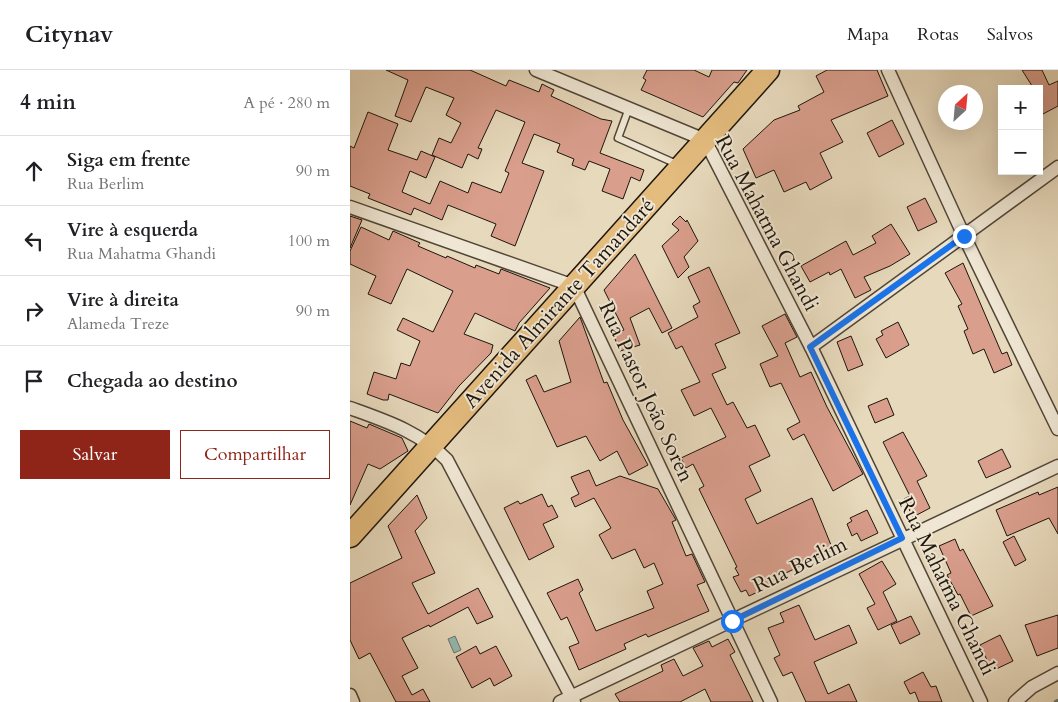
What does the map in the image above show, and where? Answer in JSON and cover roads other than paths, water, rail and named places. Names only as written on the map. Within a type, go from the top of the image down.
[{"type":"highway","name":"Avenida Almirante Tamandaré","points":[[350,536],[768,70]]},
{"type":"street","name":"Rua Mahatma Ghandi","points":[[536,70],[704,140],[810,347],[981,702]]},
{"type":"street","points":[[888,70],[964,236],[1058,429]]},
{"type":"street","points":[[810,347],[1058,167]]},
{"type":"street","name":"Rua Pastor João Soren","points":[[350,208],[574,286],[771,702]]},
{"type":"street","points":[[350,408],[399,426],[433,445],[447,460],[569,700]]},
{"type":"street","name":"Rua Berlim","points":[[569,700],[902,538],[1058,466]]},
{"type":"street","points":[[1015,702],[1032,687],[1058,673]]},
{"type":"street","points":[[350,695],[353,702]]},
{"type":"lane","points":[[629,108],[618,138],[681,166]]},
{"type":"water","points":[[455,636],[461,650],[454,653],[448,639]]}]
